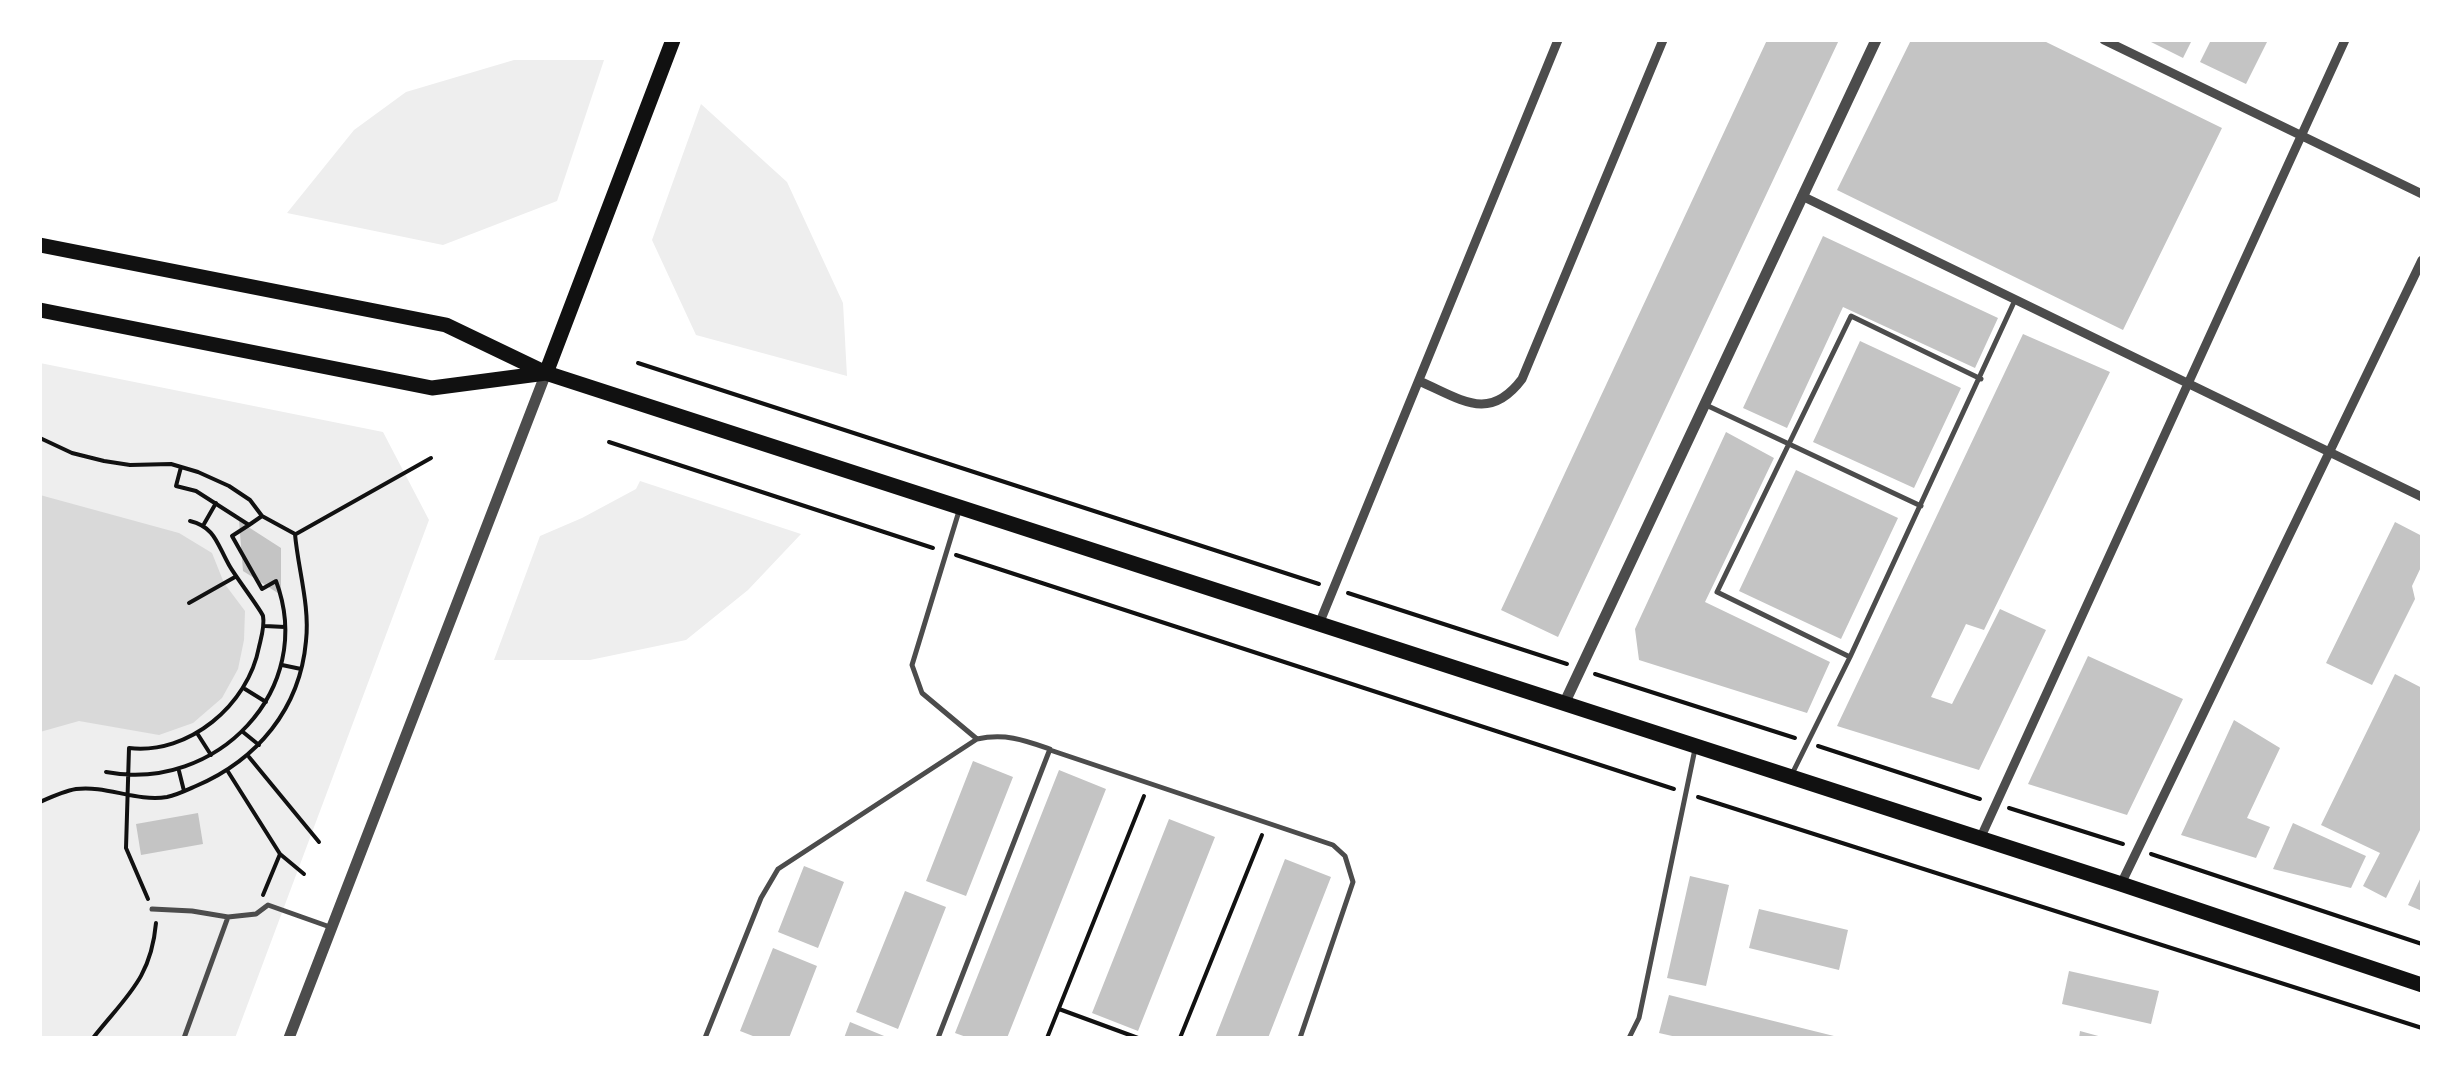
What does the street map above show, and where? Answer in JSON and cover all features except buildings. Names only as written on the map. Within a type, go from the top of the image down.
[{"type":"main road","points":[[546,373],[673,40]]},
{"type":"main road","points":[[40,245],[446,325],[546,373],[2422,985]]},
{"type":"main road","points":[[40,310],[432,388],[546,373]]},
{"type":"street","points":[[1319,624],[1558,40]]},
{"type":"street","points":[[1419,380],[1480,406],[1496,404],[1511,394],[1522,379],[1663,40]]},
{"type":"street","points":[[1564,704],[1876,40]]},
{"type":"street","points":[[2104,40],[2422,194]]},
{"type":"street","points":[[1980,839],[2345,40]]},
{"type":"street","points":[[1802,196],[2422,498]]},
{"type":"street","points":[[2121,884],[2422,260]]},
{"type":"street","points":[[289,1038],[546,373]]},
{"type":"lane","points":[[1790,777],[2015,300]]},
{"type":"lane","points":[[1850,656],[1716,592],[1851,316],[1981,378]]},
{"type":"lane","points":[[1704,404],[1921,506]]},
{"type":"lane","points":[[960,508],[912,665],[922,693],[977,739]]},
{"type":"lane","points":[[706,1038],[760,898],[778,869],[977,739],[992,736],[1014,737],[1268,822],[1333,845],[1345,856],[1353,882],[1300,1038]]},
{"type":"lane","points":[[1629,1038],[1639,1018],[1696,746]]},
{"type":"lane","points":[[938,1038],[1050,750]]},
{"type":"lane","points":[[152,909],[228,917],[256,914],[268,905],[330,927]]},
{"type":"lane","points":[[184,1038],[228,917]]},
{"type":"path","points":[[638,363],[2422,944]]},
{"type":"path","points":[[40,438],[72,454],[104,461],[180,466],[229,486],[250,500],[262,516],[295,534]]},
{"type":"path","points":[[609,442],[1685,793],[2422,1028]]},
{"type":"path","points":[[295,534],[431,458]]},
{"type":"path","points":[[180,466],[176,486],[196,492],[249,526]]},
{"type":"path","points":[[204,524],[216,503]]},
{"type":"path","points":[[106,772],[178,770],[210,755],[242,731],[266,702],[282,666],[285,604],[276,581],[262,589],[232,536],[262,516]]},
{"type":"path","points":[[94,1038],[134,991],[153,950],[156,922],[126,848],[129,748],[168,746],[197,732],[228,709],[258,656],[263,612],[235,577],[214,534],[204,524],[190,521]]},
{"type":"path","points":[[40,802],[78,788],[127,797],[170,797],[227,770],[259,746],[288,706],[301,669],[307,611],[295,534]]},
{"type":"path","points":[[188,603],[235,577]]},
{"type":"path","points":[[263,626],[285,627]]},
{"type":"path","points":[[282,666],[301,669]]},
{"type":"path","points":[[243,688],[266,702]]},
{"type":"path","points":[[242,731],[259,746]]},
{"type":"path","points":[[197,732],[210,755]]},
{"type":"path","points":[[248,757],[319,842]]},
{"type":"path","points":[[178,770],[184,791]]},
{"type":"path","points":[[227,770],[280,854],[304,874]]},
{"type":"path","points":[[1047,1038],[1150,782]]},
{"type":"path","points":[[1180,1038],[1268,822]]},
{"type":"path","points":[[256,914],[280,854]]},
{"type":"path","points":[[1059,1009],[1138,1038]]},
{"type":"shaded area","points":[[514,60],[604,60],[557,201],[443,245],[287,213],[354,130],[406,92]]},
{"type":"shaded area","points":[[701,104],[787,182],[843,303],[847,376],[696,335],[652,240]]},
{"type":"shaded area","points":[[40,363],[383,432],[429,520],[235,1038],[40,1038]]},
{"type":"shaded area","points":[[640,481],[801,534],[748,590],[686,640],[590,660],[494,660],[540,536],[636,489]]},
{"type":"shaded area","points":[[40,495],[179,533],[212,553],[224,583],[245,611],[244,640],[238,669],[222,698],[193,723],[159,735],[79,721],[40,732]]}]
